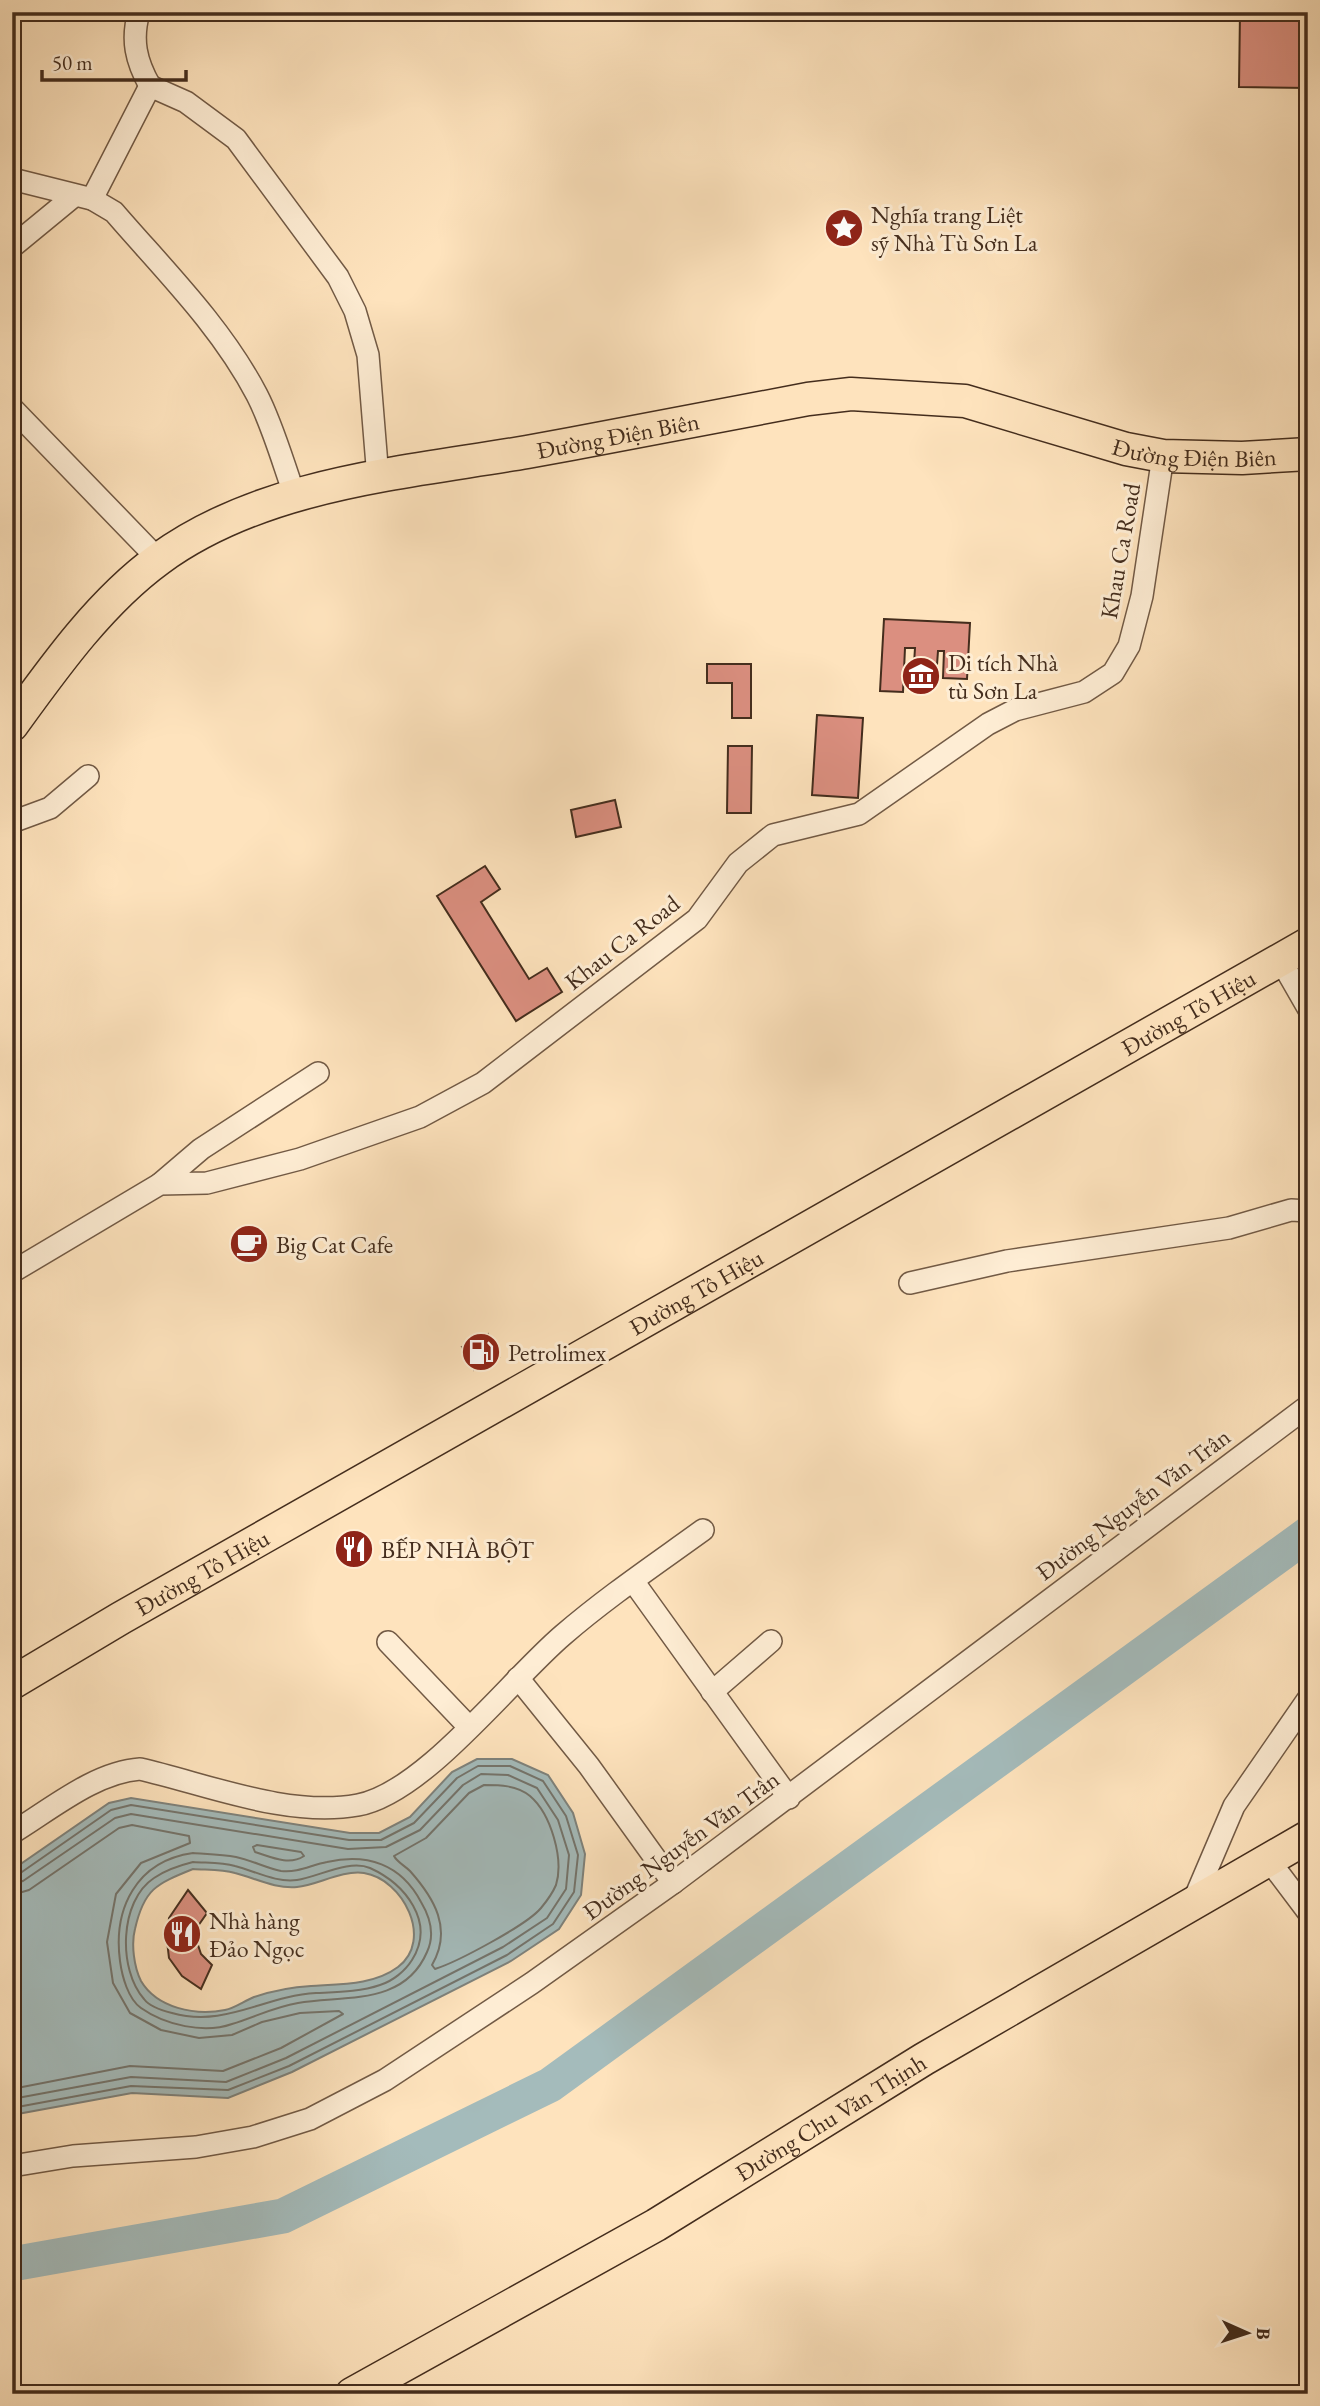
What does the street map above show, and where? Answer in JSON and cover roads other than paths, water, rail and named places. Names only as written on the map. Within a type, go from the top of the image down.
[{"type":"main road","name":"Đường Điện Biên","points":[[15,715],[99,615],[158,559],[228,518],[295,496],[378,478],[808,398],[851,394],[965,401],[1126,449],[1163,456],[1242,458],[1308,454]]},
{"type":"main road","name":"Đường Tô Hiệu","points":[[12,1683],[121,1618],[1308,944]]},
{"type":"main road","name":"Đường Chu Văn Thịnh","points":[[352,2394],[656,2225],[924,2059],[1308,1837]]},
{"type":"street","points":[[139,12],[134,27],[136,55],[150,86],[186,102],[236,139],[338,276],[355,311],[368,355],[378,478]]},
{"type":"street","points":[[12,247],[83,197],[150,86]]},
{"type":"street","points":[[12,179],[83,197],[114,212],[217,331],[258,398],[295,496]]},
{"type":"street","points":[[12,408],[158,559]]},
{"type":"street","name":"Khau Ca Road","points":[[12,1272],[160,1184],[207,1183],[232,1179],[350,1142],[420,1117],[452,1102],[483,1083],[697,919],[738,863],[773,835],[859,814],[988,724],[1015,710],[1084,692],[1113,673],[1129,646],[1142,596],[1163,456]]},
{"type":"street","points":[[12,822],[50,808],[88,776]]},
{"type":"street","points":[[1280,961],[1308,1008]]},
{"type":"street","points":[[160,1184],[201,1149],[318,1073]]},
{"type":"street","points":[[910,1283],[1007,1261],[1229,1228],[1291,1210],[1308,1211]]},
{"type":"street","name":"Đường Nguyễn Văn Trân","points":[[12,2166],[73,2156],[223,2143],[310,2119],[385,2080],[532,1983],[673,1883],[1308,1406]]},
{"type":"street","points":[[12,1833],[88,1787],[128,1769],[140,1769],[203,1787],[273,1801],[334,1807],[358,1805],[384,1797],[404,1785],[470,1727],[563,1635],[703,1530]]},
{"type":"street","points":[[633,1581],[789,1798]]},
{"type":"street","points":[[712,1692],[771,1641]]},
{"type":"street","points":[[388,1642],[470,1727]]},
{"type":"street","points":[[518,1678],[589,1766],[673,1883]]},
{"type":"street","points":[[1193,1902],[1234,1806],[1308,1699]]},
{"type":"street","points":[[1268,1859],[1308,1912]]},
{"type":"water","points":[[477,1759],[512,1759],[548,1775],[573,1813],[585,1854],[581,1895],[559,1929],[511,1961],[292,2072],[228,2098],[132,2093],[12,2115],[12,1870],[109,1803],[131,1798],[350,1833],[379,1833],[410,1817],[452,1772]],"holes":[[[193,1869],[230,1872],[289,1887],[364,1873],[391,1886],[401,1898],[409,1912],[413,1942],[408,1955],[398,1967],[379,1977],[275,1991],[254,1997],[232,2008],[213,2012],[178,2008],[157,1998],[141,1981],[135,1962],[134,1935],[148,1896],[161,1884]]]},
{"type":"waterway","points":[[12,2264],[283,2216],[550,2085],[1308,1534]]},
{"type":"place","name":"Nghĩa trang Liệt sỹ Nhà Tù Sơn La","points":[[844,228]]},
{"type":"place","name":"Di tích Nhà tù Sơn La","points":[[921,676]]},
{"type":"place","name":"Big Cat Cafe","points":[[249,1244]]},
{"type":"place","name":"Petrolimex","points":[[481,1352]]},
{"type":"place","name":"BẾP NHÀ BỘT","points":[[354,1549]]},
{"type":"place","name":"Nhà hàng Đảo Ngọc","points":[[182,1934]]}]
